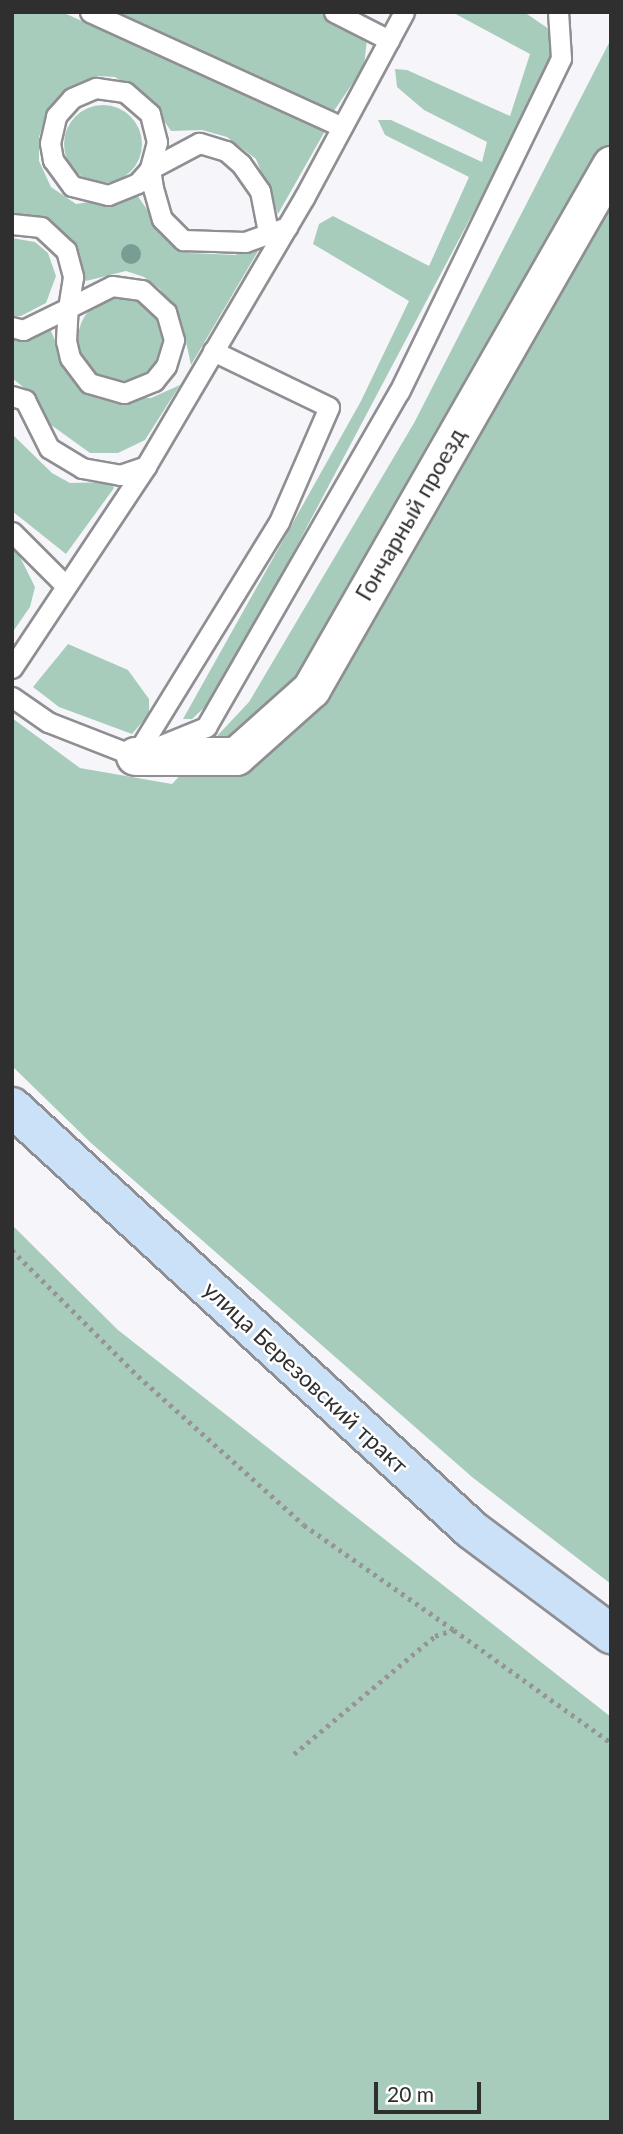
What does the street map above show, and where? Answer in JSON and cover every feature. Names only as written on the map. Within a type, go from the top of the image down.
[{"type":"main road","name":"улица Березовский тракт","points":[[12,1107],[472,1530],[611,1634]]},
{"type":"street","name":"Гончарный проезд","points":[[135,756],[236,756],[311,689],[611,165]]},
{"type":"lane","points":[[90,12],[342,127]]},
{"type":"lane","points":[[334,12],[389,40]]},
{"type":"lane","points":[[12,668],[146,466],[214,351],[277,229],[342,127],[404,12]]},
{"type":"lane","points":[[12,697],[48,722],[135,756],[206,727],[393,404],[561,58],[558,12]]},
{"type":"lane","points":[[277,229],[246,242],[183,240],[162,219],[150,169],[157,142],[150,114],[125,92],[96,88],[72,98],[56,116],[50,143],[53,160],[72,186],[108,195],[138,183],[150,169],[199,143],[226,151],[260,191],[277,229]]},
{"type":"lane","points":[[12,224],[41,227],[66,250],[73,277],[68,307],[69,358],[89,383],[124,393],[154,381],[166,366],[174,340],[166,312],[142,290],[112,286],[68,307],[23,330],[12,327]]},
{"type":"lane","points":[[135,756],[279,523],[329,407],[214,351]]},
{"type":"lane","points":[[166,366],[196,381]]},
{"type":"lane","points":[[12,396],[25,401],[49,448],[82,468],[120,475],[146,466]]},
{"type":"lane","points":[[12,532],[66,586]]},
{"type":"path","points":[[12,1250],[138,1376],[304,1525],[611,1743]]},
{"type":"path","points":[[294,1754],[435,1636],[454,1630]]},
{"type":"green space","points":[[12,12],[62,12],[325,131],[278,214],[256,159],[227,137],[202,130],[171,131],[151,102],[115,77],[98,76],[56,102],[46,116],[39,137],[39,161],[51,187],[76,204],[137,195],[162,231],[190,253],[235,255],[261,246],[191,365],[182,323],[160,289],[144,277],[126,271],[86,281],[40,219],[12,213]]},
{"type":"green space","points":[[106,12],[319,12],[367,39],[364,66],[332,114]]},
{"type":"green space","points":[[452,12],[524,12],[549,29],[552,46],[546,75],[218,695],[192,719],[183,719],[361,401],[409,301],[313,244],[319,224],[333,216],[429,266],[469,177],[385,135],[378,120],[391,120],[482,162],[487,142],[424,110],[397,87],[395,69],[407,70],[510,116],[530,54]]},
{"type":"green space","points":[[611,39],[611,1584],[472,1477],[90,1142],[12,1066],[12,718],[80,768],[172,784],[249,702],[414,423]]},
{"type":"green space","points":[[103,105],[118,108],[130,117],[139,129],[142,144],[139,159],[130,171],[118,180],[103,183],[88,180],[76,171],[67,159],[64,144],[67,129],[76,117],[88,108]]},
{"type":"green space","points":[[12,238],[35,242],[48,253],[56,276],[46,303],[21,316],[12,316]]},
{"type":"green space","points":[[120,297],[136,300],[150,309],[159,323],[162,339],[159,355],[150,369],[136,378],[120,381],[104,378],[90,369],[81,355],[78,339],[81,323],[90,309],[104,300]]},
{"type":"green space","points":[[50,329],[72,378],[107,398],[151,398],[180,385],[145,440],[118,453],[90,453],[47,422],[33,395],[12,378],[12,339]]},
{"type":"green space","points":[[12,434],[52,473],[70,483],[111,482],[114,488],[66,554],[12,511]]},
{"type":"green space","points":[[12,541],[35,587],[30,607],[12,633]]},
{"type":"green space","points":[[68,644],[128,670],[149,699],[149,714],[132,734],[59,707],[33,687]]},
{"type":"green space","points":[[12,1225],[118,1330],[611,1717],[611,2122],[12,2122]]}]
